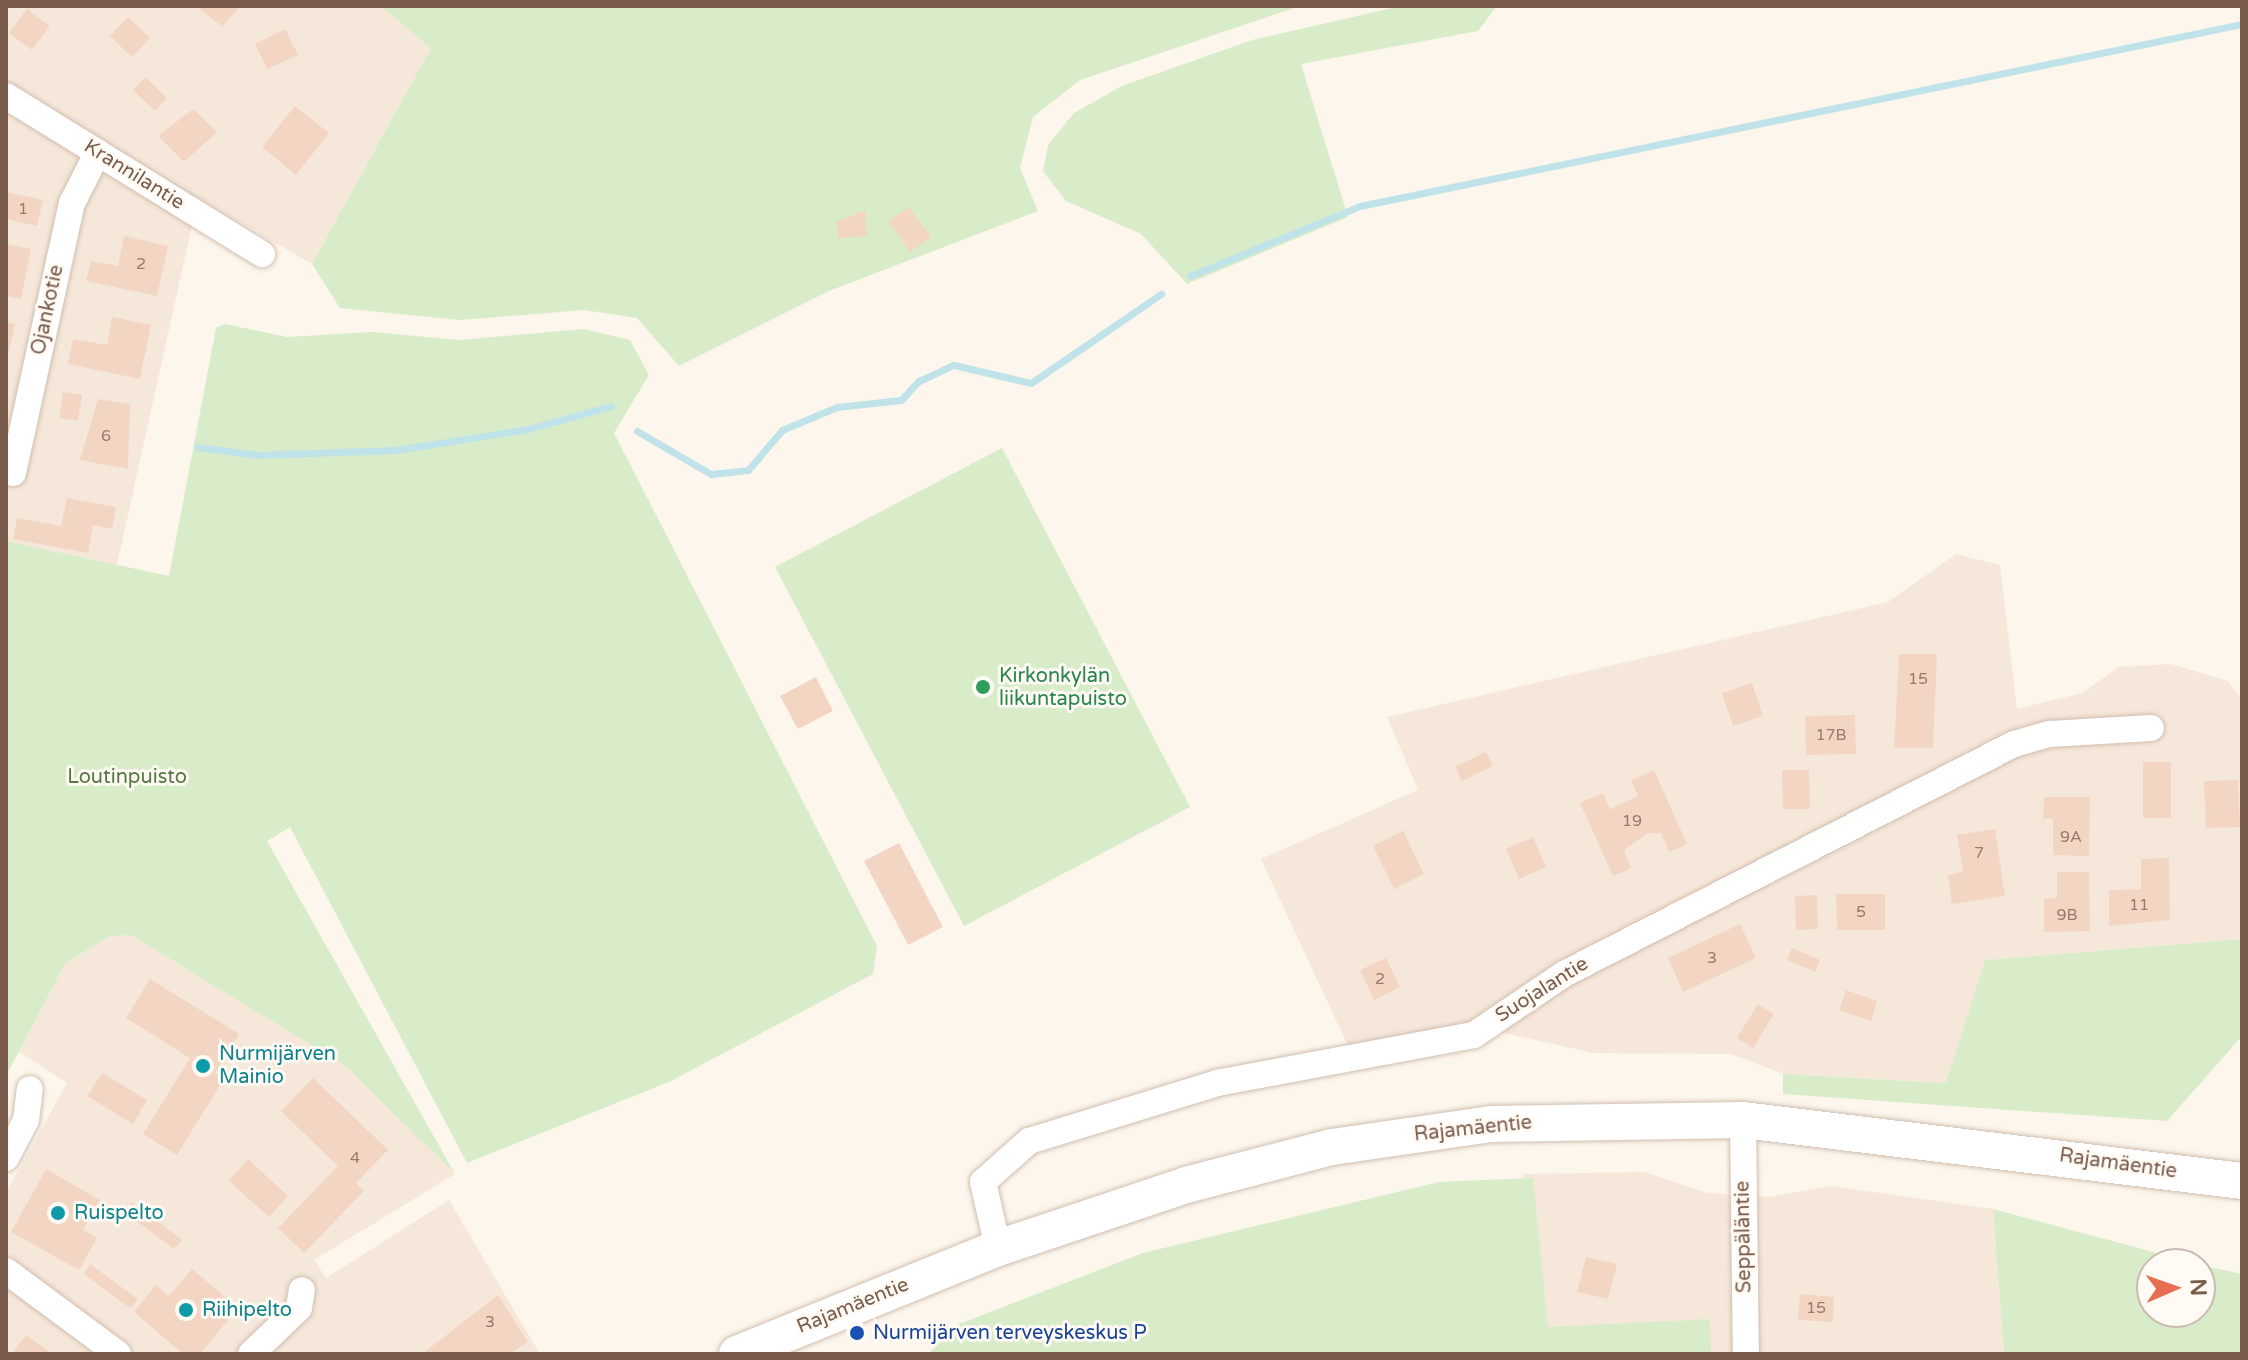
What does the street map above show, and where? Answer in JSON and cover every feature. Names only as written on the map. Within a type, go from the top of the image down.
[{"type":"main road","name":"Rajamäentie","points":[[737,1354],[998,1248],[1186,1185],[1332,1147],[1491,1124],[1743,1120],[2242,1181]]},
{"type":"street","name":"Krannilantie","points":[[6,96],[262,254]]},
{"type":"street","name":"Ojankotie","points":[[13,473],[72,203],[98,152]]},
{"type":"street","name":"Suojalantie","points":[[998,1248],[983,1182],[1029,1141],[1217,1083],[1474,1035],[1564,974],[2014,744],[2050,734],[2151,728]]},
{"type":"street","points":[[6,1158],[26,1120],[30,1089]]},
{"type":"street","name":"Seppäläntie","points":[[1743,1120],[1746,1354]]},
{"type":"street","points":[[6,1271],[118,1354]]},
{"type":"street","points":[[251,1354],[299,1308],[302,1290]]},
{"type":"shaded area","points":[[6,6],[380,6],[431,48],[312,264],[198,198],[117,565],[6,541]]},
{"type":"shaded area","points":[[1956,554],[2000,565],[2017,709],[2082,693],[2119,667],[2171,664],[2228,681],[2242,699],[2242,939],[1985,960],[1947,1083],[1783,1074],[1731,1054],[1593,1053],[1463,1024],[1348,1046],[1261,859],[1418,790],[1387,717],[1888,602]]},
{"type":"shaded area","points":[[131,935],[347,1067],[455,1174],[314,1260],[326,1278],[449,1200],[540,1354],[6,1354],[6,1193],[67,1083],[19,1052],[65,964],[108,937]]},
{"type":"shaded area","points":[[1645,1172],[1707,1193],[1770,1197],[1831,1186],[1993,1209],[2004,1354],[1704,1354],[1538,1331],[1523,1174]]},
{"type":"green space","points":[[380,6],[1300,6],[1080,80],[1033,117],[1020,168],[1038,211],[829,291],[679,366],[637,318],[584,310],[460,320],[340,308],[312,264],[431,48]]},
{"type":"green space","points":[[1401,6],[1497,6],[1478,31],[1301,64],[1348,217],[1187,284],[1141,234],[1066,201],[1043,171],[1048,145],[1074,113],[1122,86],[1252,40]]},
{"type":"green space","name":"Loutinpuisto","points":[[225,324],[287,337],[372,332],[459,340],[584,329],[630,340],[649,375],[614,433],[877,946],[873,974],[671,1081],[467,1163],[290,827],[267,841],[455,1174],[347,1067],[131,935],[108,937],[65,964],[6,1076],[6,541],[169,576],[216,328]]},
{"type":"green space","name":"Kirkonkylän liikuntapuisto","points":[[1002,448],[1190,807],[964,926],[775,567]]},
{"type":"green space","points":[[2242,939],[2242,1036],[2167,1121],[1783,1094],[1783,1074],[1946,1083],[1985,960]]},
{"type":"green space","points":[[1533,1178],[1548,1327],[1710,1319],[1711,1354],[928,1354],[959,1324],[1143,1253],[1439,1182]]},
{"type":"green space","points":[[1993,1209],[2138,1248],[2136,1328],[2216,1328],[2216,1268],[2242,1274],[2242,1354],[2004,1354]]},
{"type":"building","points":[[195,6],[241,6],[222,26]]},
{"type":"building","points":[[27,9],[50,26],[32,50],[9,33]]},
{"type":"building","points":[[128,17],[150,38],[132,57],[110,36]]},
{"type":"building","points":[[285,29],[298,55],[267,69],[255,44]]},
{"type":"building","points":[[145,77],[167,98],[155,111],[133,90]]},
{"type":"building","points":[[295,106],[329,133],[296,175],[262,147]]},
{"type":"building","points":[[193,109],[217,132],[184,162],[158,136]]},
{"type":"building","points":[[6,192],[43,200],[37,226],[6,219]]},
{"type":"building","points":[[909,207],[931,237],[910,252],[888,221]]},
{"type":"building","points":[[865,210],[867,236],[838,238],[836,222]]},
{"type":"building","points":[[124,236],[168,246],[157,296],[86,281],[91,261],[118,266]]},
{"type":"building","points":[[6,244],[31,249],[21,299],[6,296]]},
{"type":"building","points":[[112,317],[151,325],[140,379],[68,364],[73,339],[107,345]]},
{"type":"building","points":[[6,322],[15,324],[7,359],[6,359]]},
{"type":"building","points":[[63,392],[82,395],[78,421],[59,418]]},
{"type":"building","points":[[98,399],[130,404],[128,469],[80,460]]},
{"type":"building","points":[[67,498],[116,507],[112,529],[93,525],[88,553],[13,539],[17,518],[61,526]]},
{"type":"building","points":[[1899,654],[1937,654],[1933,748],[1894,748]]},
{"type":"building","points":[[816,677],[833,711],[798,729],[780,696]]},
{"type":"building","points":[[1752,683],[1763,716],[1733,726],[1722,693]]},
{"type":"building","points":[[1855,715],[1856,754],[1806,755],[1805,716]]},
{"type":"building","points":[[1486,752],[1493,766],[1462,781],[1455,767]]},
{"type":"building","points":[[2143,762],[2171,762],[2171,818],[2143,818]]},
{"type":"building","points":[[1654,770],[1687,844],[1669,852],[1661,833],[1648,833],[1624,850],[1631,868],[1613,876],[1580,803],[1603,793],[1610,809],[1638,796],[1631,780]]},
{"type":"building","points":[[1782,770],[1809,770],[1810,809],[1783,809]]},
{"type":"building","points":[[2238,780],[2240,827],[2206,828],[2204,781]]},
{"type":"building","points":[[2044,797],[2090,797],[2089,856],[2053,855],[2053,819],[2043,819]]},
{"type":"building","points":[[1995,829],[2005,896],[1952,904],[1948,875],[1963,872],[1957,835]]},
{"type":"building","points":[[1403,831],[1424,874],[1394,889],[1373,846]]},
{"type":"building","points":[[1533,837],[1546,867],[1519,879],[1506,849]]},
{"type":"building","points":[[899,843],[943,927],[908,945],[864,861]]},
{"type":"building","points":[[2169,858],[2170,920],[2109,926],[2109,890],[2141,889],[2141,859]]},
{"type":"building","points":[[2057,872],[2089,872],[2090,931],[2044,932],[2044,899],[2057,898]]},
{"type":"building","points":[[1836,894],[1885,894],[1885,930],[1837,930]]},
{"type":"building","points":[[1817,895],[1818,929],[1796,930],[1795,896]]},
{"type":"building","points":[[1740,924],[1756,958],[1683,992],[1668,958]]},
{"type":"building","points":[[1792,948],[1820,960],[1815,972],[1787,960]]},
{"type":"building","points":[[1386,958],[1400,987],[1374,1000],[1360,970]]},
{"type":"building","name":"Nurmijärven Mainio","points":[[150,979],[239,1034],[215,1073],[224,1079],[177,1155],[143,1134],[190,1058],[126,1018]]},
{"type":"building","points":[[1846,990],[1877,1001],[1871,1021],[1839,1010]]},
{"type":"building","points":[[1758,1004],[1774,1014],[1753,1048],[1737,1038]]},
{"type":"building","points":[[102,1073],[147,1100],[133,1124],[87,1096]]},
{"type":"building","name":"Nurmijärven Mainio","points":[[313,1078],[388,1150],[356,1183],[364,1191],[304,1253],[278,1228],[338,1166],[281,1111]]},
{"type":"building","points":[[248,1159],[288,1196],[269,1217],[229,1181]]},
{"type":"building","name":"Ruispelto","points":[[46,1169],[100,1200],[83,1230],[97,1238],[79,1270],[11,1232]]},
{"type":"building","points":[[132,1202],[182,1240],[174,1249],[126,1213]]},
{"type":"building","points":[[1586,1257],[1617,1264],[1608,1299],[1577,1292]]},
{"type":"building","points":[[90,1264],[138,1299],[130,1308],[84,1274]]},
{"type":"building","name":"Riihipelto","points":[[192,1269],[238,1308],[200,1354],[183,1354],[134,1312],[156,1285],[169,1296]]},
{"type":"building","points":[[1800,1294],[1834,1297],[1833,1322],[1798,1320]]},
{"type":"building","points":[[498,1295],[528,1342],[509,1354],[422,1354]]},
{"type":"building","points":[[26,1335],[53,1354],[12,1354]]},
{"type":"waterway","points":[[1190,276],[1360,206],[2242,24]]},
{"type":"waterway","points":[[637,431],[711,474],[748,470],[782,430],[837,407],[901,400],[919,381],[954,365],[1031,383],[1161,294]]},
{"type":"waterway","points":[[198,447],[257,455],[396,450],[528,429],[611,406]]},
{"type":"place","name":"Kirkonkylän liikuntapuisto","points":[[983,687]]},
{"type":"place","name":"Nurmijärven Mainio","points":[[203,1066]]},
{"type":"place","name":"Ruispelto","points":[[58,1213]]},
{"type":"place","name":"Riihipelto","points":[[186,1310]]},
{"type":"place","name":"Nurmijärven terveyskeskus P","points":[[857,1333]]}]
